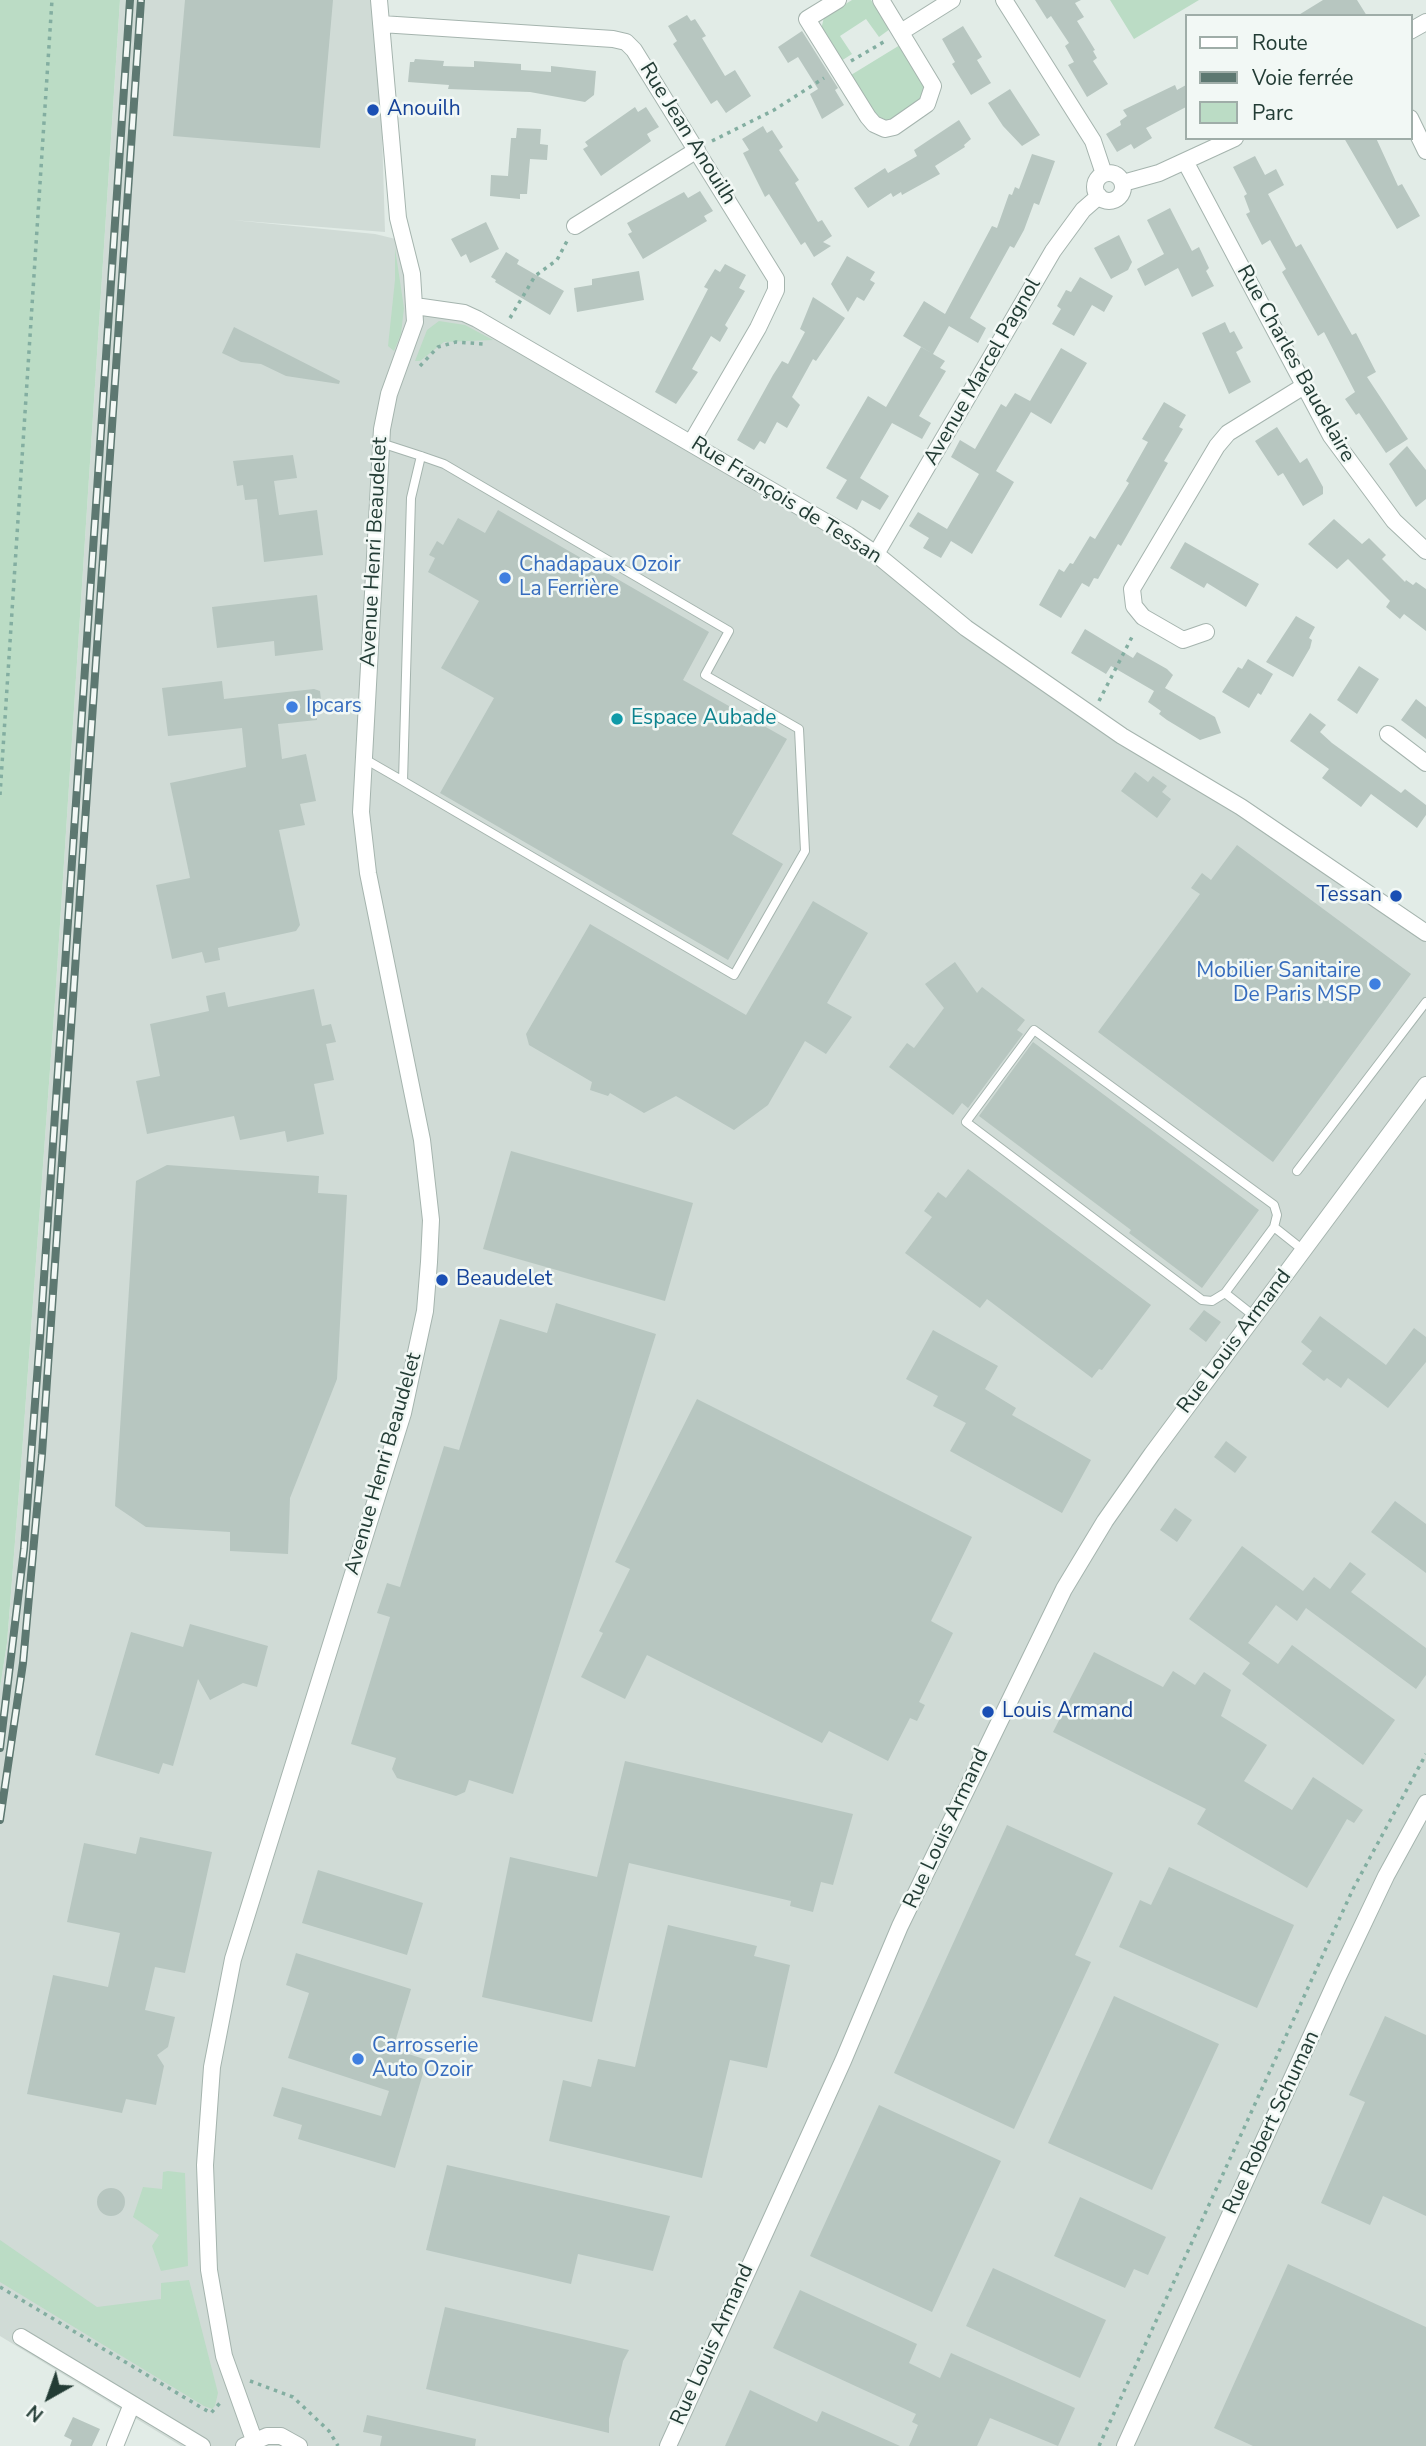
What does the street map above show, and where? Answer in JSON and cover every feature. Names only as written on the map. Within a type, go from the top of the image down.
[{"type":"street","points":[[379,0],[398,218],[412,274],[415,306]]},
{"type":"street","points":[[838,0],[807,19],[874,124],[885,129],[894,127],[927,104],[933,94],[930,79],[881,0]]},
{"type":"street","points":[[901,33],[952,0]]},
{"type":"street","points":[[1004,0],[1093,141],[1104,174]]},
{"type":"street","name":"Rue Jean Anouilh","points":[[381,24],[626,42],[634,50],[771,268],[776,290],[758,328],[691,443]]},
{"type":"street","points":[[1412,122],[1426,151]]},
{"type":"street","points":[[1123,183],[1186,163],[1231,140]]},
{"type":"street","points":[[575,226],[697,150]]},
{"type":"street","name":"Rue Charles Baudelaire","points":[[1186,163],[1304,386],[1361,480],[1394,521],[1426,551]]},
{"type":"street","points":[[1113,173],[1123,183],[1122,192],[1116,199],[1107,201],[1099,196],[1096,184],[1104,174],[1113,173]]},
{"type":"street","name":"Avenue Marcel Pagnol","points":[[876,554],[1053,251],[1083,210],[1099,196]]},
{"type":"street","name":"Rue François de Tessan","points":[[415,306],[464,313],[477,319],[876,554],[966,628],[1122,737],[1241,807],[1426,933]]},
{"type":"street","name":"Avenue Henri Beaudelet","points":[[249,2443],[220,2338],[209,2270],[206,2216],[207,2144],[220,2014],[242,1927],[402,1413],[419,1346],[428,1273],[430,1220],[422,1140],[368,873],[361,812],[381,443],[389,394],[413,330],[415,306]]},
{"type":"street","points":[[1206,632],[1183,640],[1143,617],[1137,611],[1132,595],[1136,579],[1217,446],[1242,422],[1304,386]]},
{"type":"street","points":[[1388,734],[1426,763]]},
{"type":"street","name":"Rue Louis Armand","points":[[668,2446],[843,2062],[900,1926],[1048,1619],[1105,1521],[1426,1085]]},
{"type":"street","name":"Rue Robert Schuman","points":[[1125,2446],[1386,1876],[1426,1803]]},
{"type":"street","points":[[21,2337],[202,2446]]},
{"type":"street","points":[[115,2446],[132,2404]]},
{"type":"street","points":[[249,2443],[267,2436],[281,2437],[299,2446]]},
{"type":"lane","points":[[363,758],[734,975],[805,851],[799,729],[705,675],[729,631],[444,464],[381,443]]},
{"type":"lane","points":[[403,780],[411,498],[421,456]]},
{"type":"lane","points":[[1297,1171],[1426,1002]]},
{"type":"lane","points":[[1034,1030],[1274,1205],[1277,1215],[1274,1227],[1224,1293],[1212,1301],[1202,1300],[966,1122],[1034,1030]]},
{"type":"lane","points":[[1274,1227],[1303,1250]]},
{"type":"lane","points":[[1224,1293],[1254,1316]]},
{"type":"path","points":[[0,795],[52,0]]},
{"type":"path","points":[[697,150],[774,110],[901,33]]},
{"type":"path","points":[[508,323],[535,276],[557,260],[575,226]]},
{"type":"path","points":[[418,368],[432,352],[447,344],[486,344]]},
{"type":"path","points":[[1091,715],[1143,617]]},
{"type":"path","points":[[1099,2446],[1353,1889],[1426,1754]]},
{"type":"path","points":[[0,2287],[211,2413],[220,2405],[221,2387],[233,2383],[257,2382],[293,2397],[329,2431],[338,2446]]},
{"type":"shaded area","points":[[120,0],[378,0],[385,232],[232,220],[375,234],[404,241],[415,306],[464,313],[848,535],[966,628],[1426,933],[1426,2446],[181,2446],[0,2336],[0,1688],[7,1643],[55,1001]]},
{"type":"green space","points":[[0,0],[120,0],[55,1001],[7,1643],[0,1688]]},
{"type":"green space","points":[[852,0],[871,0],[890,29],[879,37],[866,19],[840,36],[852,54],[841,61],[821,30],[824,17]]},
{"type":"green space","points":[[1110,0],[1199,0],[1134,39]]},
{"type":"green space","points":[[900,45],[926,86],[924,99],[889,121],[877,116],[851,75]]},
{"type":"green space","points":[[395,248],[404,308],[401,334],[394,351],[388,346],[395,280]]},
{"type":"green space","points":[[439,321],[465,325],[493,340],[444,342],[420,361],[415,361],[427,330]]},
{"type":"green space","points":[[163,2172],[185,2173],[188,2266],[161,2271],[152,2246],[159,2235],[133,2217],[143,2187],[162,2189]]},
{"type":"green space","points":[[0,2240],[97,2307],[161,2299],[161,2283],[189,2280],[218,2393],[215,2406],[212,2409],[204,2406],[0,2282]]},
{"type":"building","points":[[185,0],[333,0],[320,148],[173,136]]},
{"type":"building","points":[[1035,0],[1081,0],[1075,3],[1084,17],[1077,21],[1095,50],[1093,51],[1097,58],[1093,61],[1108,84],[1087,97],[1068,65],[1074,62],[1065,46],[1069,43],[1051,16],[1047,19]]},
{"type":"building","points":[[1323,0],[1357,0],[1366,14],[1300,14]]},
{"type":"building","points":[[687,15],[691,21],[695,19],[706,36],[702,38],[725,76],[735,70],[751,96],[726,113],[717,100],[711,104],[673,44],[677,41],[668,26]]},
{"type":"building","points":[[963,26],[982,57],[977,60],[991,83],[971,95],[952,64],[955,62],[942,39]]},
{"type":"building","points":[[802,31],[838,88],[835,90],[844,105],[822,119],[810,94],[818,89],[798,57],[788,63],[778,47]]},
{"type":"building","points":[[415,59],[444,61],[443,66],[474,67],[474,61],[521,64],[521,70],[551,72],[551,66],[596,71],[594,95],[585,102],[530,92],[448,89],[449,85],[408,82],[410,62]]},
{"type":"building","points":[[1175,85],[1177,90],[1184,86],[1184,108],[1146,128],[1152,138],[1134,149],[1131,144],[1117,152],[1106,134],[1121,125],[1120,121],[1127,116],[1123,110]]},
{"type":"building","points":[[1010,89],[1040,135],[1022,146],[1003,126],[988,103]]},
{"type":"building","points":[[635,107],[638,112],[646,107],[659,127],[647,134],[651,141],[601,176],[583,149],[588,146],[585,142]]},
{"type":"building","points":[[959,120],[971,139],[965,147],[935,166],[940,174],[902,195],[901,192],[893,197],[891,193],[868,208],[854,188],[885,168],[888,173],[917,156],[914,150]]},
{"type":"building","points":[[763,126],[767,133],[772,130],[783,147],[779,150],[799,180],[795,183],[818,222],[822,220],[832,236],[823,242],[831,246],[814,257],[805,242],[801,245],[769,194],[765,197],[743,153],[749,150],[742,139]]},
{"type":"building","points":[[517,128],[541,129],[540,144],[548,145],[547,160],[530,159],[527,194],[520,194],[520,199],[490,196],[491,175],[508,176],[511,138],[516,138]]},
{"type":"building","points":[[1345,140],[1377,140],[1398,186],[1402,184],[1420,216],[1397,229]]},
{"type":"building","points":[[1032,154],[1055,161],[1039,205],[1034,203],[1014,248],[1010,246],[970,318],[986,328],[978,343],[949,326],[933,354],[903,336],[924,301],[945,314],[992,226],[997,228],[1009,194],[1012,195],[1015,187],[1019,189]]},
{"type":"building","points":[[1255,156],[1265,175],[1276,169],[1284,185],[1268,194],[1296,247],[1301,244],[1352,335],[1356,333],[1376,372],[1367,377],[1408,439],[1386,453],[1359,413],[1356,415],[1345,399],[1355,392],[1324,332],[1318,336],[1282,272],[1286,269],[1270,240],[1262,245],[1246,214],[1250,212],[1244,196],[1247,194],[1233,167]]},
{"type":"building","points":[[700,191],[713,211],[704,216],[707,221],[643,259],[628,234],[632,232],[627,223],[684,192],[688,198]]},
{"type":"building","points":[[1170,208],[1192,251],[1199,247],[1214,286],[1192,297],[1178,268],[1145,286],[1137,269],[1164,254],[1147,220]]},
{"type":"building","points":[[486,222],[499,249],[470,263],[466,254],[461,257],[451,239]]},
{"type":"building","points":[[1119,235],[1132,262],[1128,270],[1111,279],[1094,248]]},
{"type":"building","points":[[506,252],[519,260],[517,264],[564,291],[550,315],[491,277]]},
{"type":"building","points":[[847,256],[875,272],[870,280],[875,283],[864,301],[857,297],[848,312],[831,284]]},
{"type":"building","points":[[725,264],[746,275],[739,288],[745,291],[725,325],[728,328],[720,342],[711,336],[692,369],[698,372],[676,404],[655,392],[708,289],[704,287],[715,269],[720,272]]},
{"type":"building","points":[[639,271],[644,300],[577,312],[574,288],[592,285],[592,279]]},
{"type":"building","points":[[1080,277],[1113,296],[1104,312],[1092,305],[1074,336],[1052,324],[1061,309],[1057,306],[1066,290],[1071,292]]},
{"type":"building","points":[[813,297],[845,318],[816,361],[813,359],[792,397],[800,405],[787,428],[777,422],[765,444],[760,441],[754,450],[737,440],[782,361],[788,364],[805,332],[800,329]]},
{"type":"building","points":[[1225,322],[1230,333],[1234,331],[1243,348],[1236,352],[1251,382],[1229,394],[1202,333]]},
{"type":"building","points":[[234,327],[340,381],[339,384],[286,376],[261,364],[241,362],[222,353]]},
{"type":"building","points":[[921,347],[945,361],[940,368],[946,371],[919,416],[931,423],[922,439],[892,423],[860,478],[889,496],[880,510],[862,500],[857,510],[836,498],[847,480],[826,468],[868,396],[886,407]]},
{"type":"building","points":[[1061,348],[1087,363],[1051,424],[1031,412],[996,471],[1014,482],[972,554],[951,541],[941,558],[923,548],[929,538],[909,526],[918,512],[947,529],[979,474],[951,457],[960,440],[975,449],[1001,404],[1006,407],[1015,393],[1030,401]]},
{"type":"building","points":[[1164,402],[1186,415],[1179,427],[1183,429],[1164,461],[1168,463],[1121,546],[1118,544],[1098,579],[1094,578],[1089,587],[1082,583],[1061,618],[1039,605],[1059,569],[1064,572],[1070,563],[1073,564],[1090,536],[1095,539],[1129,483],[1126,481],[1148,442],[1142,439]]},
{"type":"building","points":[[1277,427],[1300,463],[1307,458],[1323,487],[1323,494],[1303,506],[1283,473],[1278,476],[1255,441]]},
{"type":"building","points":[[1407,446],[1426,470],[1426,499],[1416,507],[1389,464]]},
{"type":"building","points":[[293,455],[297,478],[274,481],[279,515],[317,510],[323,555],[264,562],[257,499],[245,500],[243,485],[237,486],[233,461]]},
{"type":"building","name":"Espace Aubade","points":[[498,510],[709,632],[683,680],[787,739],[732,834],[783,864],[728,960],[440,793],[494,698],[441,668],[479,601],[428,572],[435,558],[429,555],[437,541],[443,545],[458,518],[485,533]]},
{"type":"building","points":[[1334,519],[1362,544],[1369,538],[1386,555],[1382,559],[1405,582],[1406,580],[1413,585],[1416,582],[1426,589],[1426,631],[1404,614],[1400,619],[1386,607],[1390,601],[1348,559],[1337,569],[1308,544]]},
{"type":"building","points":[[1185,542],[1259,584],[1246,607],[1207,583],[1204,588],[1170,568]]},
{"type":"building","points":[[317,595],[323,650],[275,656],[274,641],[217,648],[212,607]]},
{"type":"building","points":[[1296,616],[1315,627],[1309,638],[1312,640],[1310,648],[1293,677],[1266,662]]},
{"type":"building","points":[[1085,629],[1133,658],[1137,652],[1167,669],[1173,675],[1165,688],[1215,717],[1221,733],[1200,740],[1159,714],[1161,711],[1148,702],[1154,691],[1111,666],[1106,674],[1071,653]]},
{"type":"building","points":[[1248,659],[1273,674],[1261,695],[1258,693],[1249,708],[1222,692],[1238,667],[1242,669]]},
{"type":"building","points":[[1359,666],[1379,679],[1357,714],[1337,700]]},
{"type":"building","points":[[222,681],[224,699],[314,689],[320,691],[322,708],[316,709],[317,720],[278,724],[282,759],[306,754],[316,801],[300,804],[305,825],[279,830],[300,925],[296,931],[218,948],[220,960],[205,963],[202,952],[172,959],[156,885],[190,878],[170,783],[246,767],[242,728],[168,736],[162,688]]},
{"type":"building","points":[[1416,699],[1426,707],[1426,739],[1401,720]]},
{"type":"building","points":[[1310,713],[1326,725],[1320,732],[1332,743],[1401,793],[1405,789],[1426,805],[1426,815],[1417,828],[1371,794],[1361,807],[1322,778],[1329,769],[1290,741]]},
{"type":"building","points":[[1135,772],[1148,782],[1153,776],[1167,786],[1162,792],[1171,799],[1157,818],[1121,791]]},
{"type":"building","points":[[1237,845],[1411,974],[1273,1162],[1098,1032],[1200,894],[1191,888],[1202,873],[1211,880]]},
{"type":"building","points":[[813,901],[868,933],[827,1003],[852,1017],[826,1054],[805,1041],[768,1105],[734,1130],[676,1096],[644,1113],[610,1093],[608,1096],[590,1090],[592,1082],[529,1045],[526,1034],[590,924],[746,1015]]},
{"type":"building","points":[[955,962],[977,993],[982,987],[1025,1020],[1017,1030],[1023,1034],[968,1108],[962,1103],[953,1115],[889,1067],[907,1043],[914,1048],[944,1008],[925,984]]},
{"type":"building","points":[[314,989],[322,1026],[331,1024],[336,1042],[326,1044],[334,1080],[314,1084],[324,1134],[287,1142],[285,1131],[240,1140],[234,1116],[147,1134],[136,1081],[160,1076],[150,1024],[209,1011],[206,996],[225,992],[228,1007]]},
{"type":"building","points":[[1033,1042],[1259,1210],[1202,1288],[1129,1233],[1131,1230],[979,1116]]},
{"type":"building","points":[[511,1151],[693,1203],[665,1301],[483,1249]]},
{"type":"building","points":[[167,1165],[319,1176],[318,1193],[347,1195],[337,1379],[290,1498],[288,1554],[230,1551],[230,1532],[146,1527],[115,1506],[136,1181]]},
{"type":"building","points":[[968,1169],[1151,1305],[1102,1370],[1099,1369],[1092,1378],[987,1299],[980,1308],[905,1253],[932,1217],[924,1211],[938,1192],[946,1198]]},
{"type":"building","points":[[556,1303],[656,1334],[513,1794],[469,1780],[465,1792],[456,1796],[397,1778],[392,1769],[396,1758],[351,1744],[390,1617],[377,1613],[387,1583],[400,1587],[444,1446],[459,1450],[500,1319],[547,1333]]},
{"type":"building","points":[[1204,1310],[1221,1322],[1206,1342],[1189,1329]]},
{"type":"building","points":[[1320,1316],[1386,1365],[1414,1328],[1426,1337],[1426,1362],[1388,1408],[1348,1378],[1341,1388],[1327,1378],[1324,1381],[1302,1364],[1312,1351],[1301,1342]]},
{"type":"building","points":[[933,1330],[998,1366],[985,1389],[1016,1408],[1012,1415],[1091,1460],[1062,1513],[950,1451],[966,1423],[933,1406],[938,1396],[906,1379]]},
{"type":"building","points":[[697,1399],[972,1537],[931,1621],[953,1633],[919,1702],[925,1705],[917,1721],[910,1718],[888,1761],[829,1731],[822,1743],[647,1655],[625,1699],[581,1677],[603,1633],[599,1631],[630,1569],[615,1562]]},
{"type":"building","points":[[1226,1441],[1247,1457],[1235,1473],[1214,1457]]},
{"type":"building","points":[[1395,1501],[1426,1524],[1426,1573],[1371,1532]]},
{"type":"building","points":[[1175,1508],[1192,1520],[1177,1542],[1160,1530]]},
{"type":"building","points":[[1242,1546],[1303,1591],[1314,1577],[1330,1589],[1350,1562],[1366,1574],[1351,1592],[1426,1648],[1426,1675],[1416,1689],[1306,1608],[1297,1621],[1276,1605],[1248,1643],[1278,1664],[1292,1645],[1395,1720],[1363,1765],[1242,1674],[1250,1663],[1189,1619]]},
{"type":"building","points":[[190,1624],[268,1646],[257,1687],[243,1683],[210,1700],[198,1679],[173,1766],[163,1763],[159,1774],[95,1755],[131,1632],[183,1647]]},
{"type":"building","points":[[1094,1652],[1163,1687],[1173,1671],[1195,1685],[1204,1672],[1231,1690],[1221,1716],[1267,1745],[1244,1781],[1292,1810],[1313,1777],[1363,1810],[1354,1823],[1347,1819],[1307,1888],[1197,1824],[1206,1809],[1053,1732]]},
{"type":"building","points":[[625,1761],[853,1814],[833,1885],[821,1882],[813,1912],[790,1906],[791,1901],[629,1863],[592,2022],[482,1997],[510,1857],[597,1877]]},
{"type":"building","points":[[1007,1825],[1113,1873],[1075,1955],[1091,1962],[1014,2129],[894,2073]]},
{"type":"building","points":[[140,1837],[212,1852],[185,1973],[155,1967],[145,2010],[175,2017],[168,2047],[157,2055],[164,2066],[156,2105],[126,2099],[122,2113],[27,2094],[53,1975],[108,1987],[120,1933],[67,1922],[84,1843],[136,1854]]},
{"type":"building","points":[[1169,1867],[1294,1925],[1257,2008],[1119,1947],[1140,1900],[1151,1905]]},
{"type":"building","points":[[318,1870],[423,1903],[407,1955],[302,1923]]},
{"type":"building","points":[[668,1925],[757,1946],[754,1956],[790,1965],[767,2068],[730,2060],[702,2178],[549,2141],[563,2080],[591,2087],[598,2059],[635,2067]]},
{"type":"building","points":[[296,1953],[411,1989],[393,2049],[427,2060],[395,2168],[298,2139],[302,2125],[273,2116],[282,2087],[381,2116],[389,2091],[288,2058],[309,1993],[286,1985]]},
{"type":"building","points":[[1114,1996],[1219,2044],[1152,2190],[1048,2143]]},
{"type":"building","points":[[1385,2016],[1426,2035],[1426,2216],[1383,2196],[1370,2225],[1321,2203],[1365,2102],[1349,2095]]},
{"type":"building","points":[[879,2105],[1001,2161],[932,2312],[810,2256]]},
{"type":"building","points":[[447,2165],[670,2216],[653,2271],[578,2254],[571,2284],[426,2250]]},
{"type":"building","points":[[111,2188],[121,2192],[125,2202],[121,2212],[111,2216],[101,2212],[97,2202],[101,2192]]},
{"type":"building","points":[[1080,2197],[1166,2237],[1148,2275],[1134,2269],[1125,2288],[1054,2256]]},
{"type":"building","points":[[1288,2264],[1426,2327],[1426,2446],[1253,2446],[1214,2428]]},
{"type":"building","points":[[993,2268],[1106,2320],[1080,2378],[966,2326]]},
{"type":"building","points":[[800,2290],[917,2344],[909,2363],[940,2378],[951,2353],[1075,2408],[1058,2446],[990,2418],[977,2446],[909,2446],[918,2425],[912,2422],[916,2414],[773,2348]]},
{"type":"building","points":[[445,2307],[629,2350],[623,2361],[609,2419],[609,2433],[426,2389]]},
{"type":"building","points":[[750,2390],[817,2422],[822,2411],[900,2446],[725,2446]]},
{"type":"building","points":[[367,2415],[476,2439],[475,2446],[380,2446],[382,2436],[363,2432]]},
{"type":"building","points":[[73,2417],[100,2429],[92,2446],[70,2446],[72,2440],[64,2436]]},
{"type":"railway","points":[[0,1748],[24,1549],[40,1337],[130,0]]},
{"type":"railway","points":[[0,1820],[23,1663],[42,1454],[141,0]]},
{"type":"place","name":"Anouilh","points":[[373,110]]},
{"type":"place","name":"Chadapaux Ozoir La Ferrière","points":[[505,578]]},
{"type":"place","name":"Ipcars","points":[[292,707]]},
{"type":"place","name":"Espace Aubade","points":[[617,719]]},
{"type":"place","name":"Tessan","points":[[1396,896]]},
{"type":"place","name":"Mobilier Sanitaire De Paris MSP","points":[[1375,984]]},
{"type":"place","name":"Beaudelet","points":[[442,1280]]},
{"type":"place","name":"Louis Armand","points":[[988,1712]]},
{"type":"place","name":"Carrosserie Auto Ozoir","points":[[358,2059]]}]
